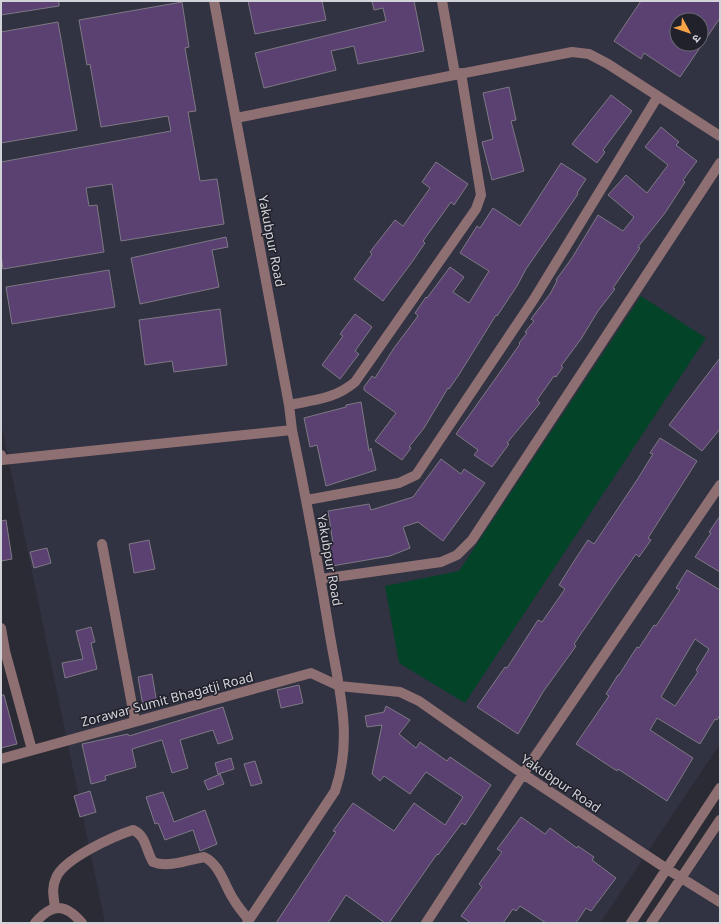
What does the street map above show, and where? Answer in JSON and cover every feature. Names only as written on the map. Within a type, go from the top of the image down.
[{"type":"street","name":"Yakubpur Road","points":[[214,1],[289,405],[292,430],[307,500],[339,686],[400,692],[440,714],[522,774],[720,902]]},
{"type":"street","points":[[289,405],[330,397],[344,392],[355,382],[476,209],[481,195],[458,74],[442,1]]},
{"type":"street","points":[[236,118],[572,52],[589,54],[608,64],[720,136]]},
{"type":"street","points":[[307,500],[399,483],[416,474],[462,410],[534,299],[658,96]]},
{"type":"street","points":[[321,579],[442,562],[457,555],[472,540],[720,163]]},
{"type":"street","points":[[1,455],[2,460],[292,430]]},
{"type":"street","points":[[426,923],[522,774],[720,485]]},
{"type":"street","points":[[102,544],[135,721]]},
{"type":"street","points":[[1,628],[5,650],[32,750]]},
{"type":"street","name":"Zorawar Sumit Bhagatji Road","points":[[1,759],[135,721],[312,674],[339,686]]},
{"type":"street","points":[[55,908],[52,889],[61,868],[81,854],[133,830],[139,832],[153,862],[157,864],[204,857],[209,860],[215,866],[234,901],[248,922],[335,792],[343,760],[343,700],[339,686]]},
{"type":"street","points":[[630,923],[720,788]]},
{"type":"street","points":[[651,923],[720,820]]},
{"type":"street","points":[[35,923],[50,909],[62,907],[74,914],[82,923]]},
{"type":"shaded area","points":[[1,1],[720,1],[720,744],[600,923],[105,923],[1,423]]},
{"type":"shaded area","points":[[720,830],[720,923],[657,923]]},
{"type":"green space","points":[[641,296],[706,338],[465,703],[399,663],[385,586],[459,571]]},
{"type":"building","points":[[1,1],[59,1],[59,6],[1,15]]},
{"type":"building","points":[[248,1],[322,1],[326,20],[255,34]]},
{"type":"building","points":[[372,1],[414,1],[424,51],[358,64],[354,46],[331,51],[336,70],[264,88],[255,53],[386,21],[383,8],[374,10]]},
{"type":"building","points":[[641,1],[720,1],[720,18],[709,34],[709,12],[669,12],[669,52],[697,52],[680,77],[644,53],[641,59],[614,41]]},
{"type":"building","points":[[182,2],[189,47],[185,48],[196,111],[188,112],[200,181],[217,179],[224,224],[121,241],[112,184],[86,188],[89,206],[97,205],[104,252],[3,269],[1,255],[1,162],[171,131],[168,116],[101,127],[90,64],[87,65],[79,20]]},
{"type":"building","points":[[58,22],[77,130],[1,143],[1,32]]},
{"type":"building","points":[[509,87],[516,120],[511,121],[524,171],[492,180],[482,142],[493,139],[483,93]]},
{"type":"building","points":[[611,95],[632,111],[603,150],[605,152],[597,163],[572,144]]},
{"type":"building","points":[[661,127],[679,142],[676,145],[697,161],[683,180],[685,182],[665,213],[638,247],[640,248],[613,288],[615,289],[598,311],[581,339],[561,366],[563,367],[556,377],[554,376],[537,400],[540,403],[507,443],[509,444],[492,467],[474,455],[478,450],[456,434],[520,344],[519,343],[527,333],[525,332],[534,321],[531,319],[550,294],[557,281],[556,280],[572,258],[598,215],[623,231],[634,217],[608,195],[626,175],[647,193],[668,165],[645,147]]},
{"type":"building","points":[[436,162],[468,184],[454,205],[451,202],[423,241],[425,243],[412,262],[383,301],[354,279],[372,254],[370,252],[395,220],[403,226],[430,188],[422,182]]},
{"type":"building","points":[[561,163],[586,179],[577,193],[578,194],[526,269],[517,286],[497,316],[496,315],[460,373],[449,389],[448,388],[424,428],[409,447],[411,448],[402,460],[375,441],[396,413],[364,390],[364,387],[372,376],[375,378],[394,348],[418,316],[415,313],[450,267],[464,277],[453,292],[469,303],[489,271],[460,253],[477,226],[480,228],[493,208],[520,226]]},
{"type":"building","points":[[226,237],[228,247],[212,250],[219,287],[140,304],[131,258]]},
{"type":"building","points":[[109,270],[115,307],[12,324],[6,287]]},
{"type":"building","points":[[220,309],[227,365],[174,372],[172,361],[145,365],[139,320]]},
{"type":"building","points":[[355,314],[372,327],[355,351],[359,354],[340,379],[322,365],[343,336],[340,334]]},
{"type":"building","points":[[720,358],[720,429],[702,451],[669,425]]},
{"type":"building","points":[[361,402],[369,451],[371,448],[376,470],[326,486],[317,445],[310,447],[304,418]]},
{"type":"building","points":[[660,438],[697,461],[648,538],[651,540],[639,557],[636,554],[615,584],[574,644],[576,646],[543,692],[518,734],[477,707],[505,667],[507,668],[538,620],[542,622],[565,589],[559,585],[588,540],[594,544],[637,480],[653,454],[650,453]]},
{"type":"building","points":[[441,459],[461,474],[464,469],[485,483],[443,541],[418,522],[403,527],[410,548],[390,556],[332,566],[328,544],[333,543],[328,511],[369,504],[371,510],[413,497]]},
{"type":"building","points":[[720,516],[720,572],[695,557]]},
{"type":"building","points":[[6,520],[12,559],[1,561],[1,521]]},
{"type":"building","points":[[149,540],[155,569],[134,573],[129,544]]},
{"type":"building","points":[[47,548],[51,563],[34,568],[30,552]]},
{"type":"building","points":[[687,570],[720,590],[720,715],[717,720],[715,719],[700,744],[657,718],[650,730],[693,758],[667,801],[576,744],[609,696],[606,694],[618,675],[637,647],[639,648],[654,625],[656,626],[680,590],[676,588]],"holes":[[[695,639],[709,649],[696,670],[698,672],[675,706],[661,697]]]},
{"type":"building","points":[[91,627],[95,642],[91,643],[97,669],[65,678],[62,663],[83,659],[76,631]]},
{"type":"building","points":[[152,674],[157,704],[143,706],[138,677]]},
{"type":"building","points":[[299,685],[303,703],[281,708],[277,690]]},
{"type":"building","points":[[1,695],[4,695],[17,744],[1,748]]},
{"type":"building","points":[[386,706],[410,720],[399,734],[416,748],[420,742],[447,761],[450,757],[491,785],[465,825],[462,823],[438,855],[437,854],[389,923],[385,923],[346,895],[328,923],[276,923],[336,832],[333,831],[353,803],[394,831],[414,803],[445,825],[463,797],[426,772],[410,794],[384,776],[380,781],[372,774],[382,725],[367,727],[365,716],[384,712]]},
{"type":"building","points":[[223,707],[233,739],[218,744],[213,730],[180,740],[188,768],[172,773],[162,740],[132,749],[136,767],[105,776],[106,780],[91,784],[82,744],[128,734],[129,736]]},
{"type":"building","points":[[231,758],[234,769],[218,774],[215,763]]},
{"type":"building","points":[[255,761],[262,783],[251,786],[244,764]]},
{"type":"building","points":[[220,774],[224,784],[208,790],[204,781]]},
{"type":"building","points":[[90,791],[96,812],[80,817],[74,796]]},
{"type":"building","points":[[163,792],[174,822],[205,810],[217,844],[200,851],[193,830],[165,840],[158,823],[155,824],[146,797]]},
{"type":"building","points":[[521,817],[545,834],[550,828],[577,848],[578,846],[594,857],[592,860],[616,878],[591,911],[586,908],[576,923],[546,923],[520,906],[516,911],[513,909],[503,923],[471,923],[461,916],[482,887],[479,884],[502,852],[497,849]]}]
